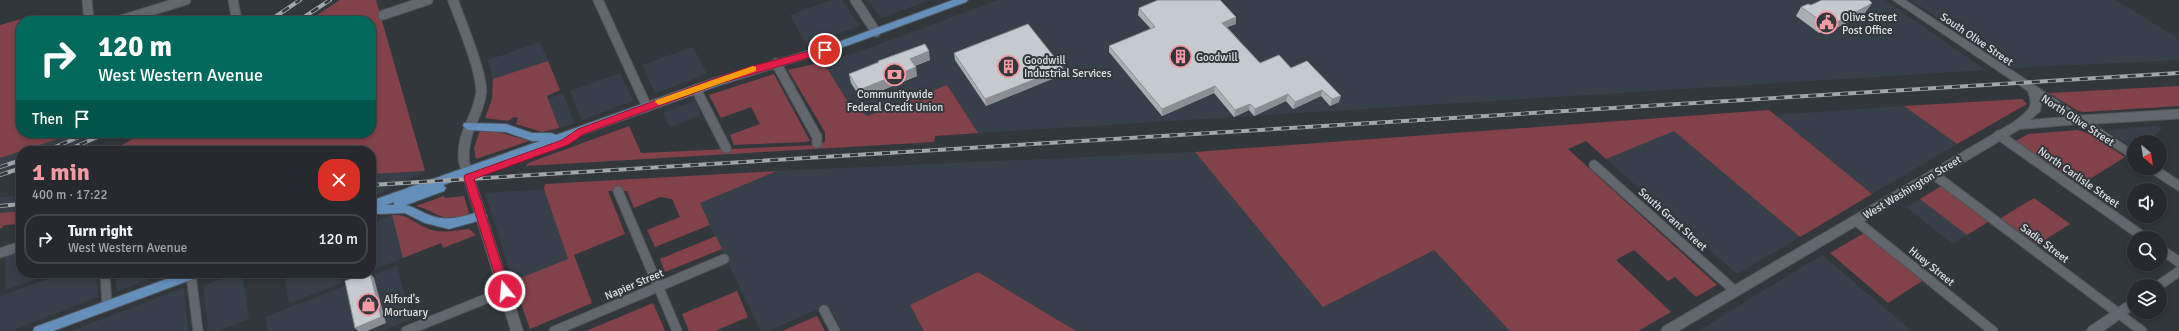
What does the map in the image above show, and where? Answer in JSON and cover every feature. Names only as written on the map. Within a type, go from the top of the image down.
[{"type":"main road","points":[[468,126],[506,128],[532,137],[561,136],[581,132],[696,89],[776,63],[825,50],[963,0]]},
{"type":"main road","points":[[376,208],[468,174],[565,142],[581,132]]},
{"type":"main road","points":[[468,174],[561,136]]},
{"type":"main road","points":[[376,209],[405,209],[415,212],[429,220],[449,224],[481,216]]},
{"type":"main road","points":[[39,331],[183,278]]},
{"type":"street","points":[[87,0],[89,16]]},
{"type":"street","points":[[134,16],[186,0]]},
{"type":"street","points":[[233,0],[236,16]]},
{"type":"street","points":[[383,15],[428,0]]},
{"type":"street","points":[[453,0],[482,83],[482,96],[476,112],[468,126],[463,141],[463,153],[468,174],[517,331]]},
{"type":"street","points":[[598,0],[647,107]]},
{"type":"street","points":[[855,0],[876,32]]},
{"type":"street","name":"South Olive Street","points":[[1898,0],[2023,84]]},
{"type":"street","points":[[776,63],[818,137],[818,143]]},
{"type":"street","name":"North Olive Street","points":[[2023,84],[2127,151]]},
{"type":"street","points":[[696,89],[726,148]]},
{"type":"street","points":[[2018,124],[2036,108],[2037,100],[2033,91]]},
{"type":"street","name":"West Washington Street","points":[[1667,331],[2018,124],[2179,114]]},
{"type":"street","name":"North Carlisle Street","points":[[1999,135],[2134,231]]},
{"type":"street","name":"South Grant Street","points":[[1594,165],[1735,291]]},
{"type":"street","name":"Sadie Street","points":[[1933,174],[2142,331]]},
{"type":"street","points":[[2162,175],[2179,186]]},
{"type":"street","points":[[618,190],[677,331]]},
{"type":"street","name":"Huey Street","points":[[1855,220],[1993,331]]},
{"type":"street","points":[[0,254],[16,248]]},
{"type":"street","points":[[2167,254],[2179,262]]},
{"type":"street","name":"Napier Street","points":[[554,331],[724,259]]},
{"type":"street","points":[[2167,280],[2179,271]]},
{"type":"street","points":[[105,278],[107,306]]},
{"type":"street","points":[[194,278],[198,331]]},
{"type":"street","points":[[406,331],[505,291]]},
{"type":"street","points":[[2093,331],[2127,307]]},
{"type":"street","points":[[824,310],[835,331]]},
{"type":"shaded area","points":[[340,0],[376,0],[425,171],[376,174],[376,146],[120,146],[135,138],[376,138],[376,16],[316,16]]},
{"type":"shaded area","points":[[832,0],[842,0],[860,26],[806,44],[790,15]]},
{"type":"shaded area","points":[[868,0],[930,0],[881,18]]},
{"type":"shaded area","points":[[998,0],[1885,0],[1986,70],[978,133],[947,85],[868,116],[851,107],[823,62],[864,50]]},
{"type":"shaded area","points":[[1911,0],[2116,0],[2179,39],[2179,60],[2012,68]]},
{"type":"shaded area","points":[[16,20],[16,138],[61,138],[37,146],[16,146],[16,153],[0,158],[0,25]]},
{"type":"shaded area","points":[[540,42],[548,61],[493,79],[488,60]]},
{"type":"shaded area","points":[[693,47],[707,74],[655,93],[642,65]]},
{"type":"shaded area","points":[[548,61],[560,90],[547,96],[559,128],[542,132],[516,124],[518,118],[514,117],[508,121],[485,118],[492,99],[493,79]]},
{"type":"shaded area","points":[[823,62],[851,107],[868,116],[947,85],[978,133],[935,136],[934,142],[526,166],[528,163],[629,126],[641,153],[818,145],[825,142],[825,132],[788,70]]},
{"type":"shaded area","points":[[620,73],[633,101],[582,120],[570,91]]},
{"type":"shaded area","points":[[774,74],[810,141],[734,145],[730,135],[760,124],[751,107],[721,118],[709,95]]},
{"type":"shaded area","points":[[2179,86],[2179,106],[2084,112],[2078,111],[2049,93]]},
{"type":"shaded area","points":[[563,93],[574,123],[559,128],[548,99]]},
{"type":"shaded area","points":[[2022,99],[2027,104],[1957,144],[1904,106]]},
{"type":"shaded area","points":[[695,101],[701,115],[670,127],[663,113]]},
{"type":"shaded area","points":[[1904,106],[1957,144],[1872,194],[1774,115]]},
{"type":"shaded area","points":[[1769,110],[1872,194],[1800,237],[1674,131],[1606,159],[1586,141],[1568,149],[1717,285],[1696,297],[1675,277],[1668,281],[1634,250],[1616,260],[1671,312],[1638,331],[1510,331],[1434,250],[1323,307],[1195,152]]},
{"type":"shaded area","points":[[2157,126],[2162,130],[2154,135],[2127,135],[2127,144],[2109,132],[2109,130]]},
{"type":"shaded area","points":[[480,130],[495,131],[529,141],[476,159],[474,148]]},
{"type":"shaded area","points":[[1674,130],[1800,237],[1737,274],[1606,159]]},
{"type":"shaded area","points":[[2077,130],[2088,133],[2125,157],[2080,185],[2016,141],[2028,134]]},
{"type":"shaded area","points":[[58,138],[88,138],[88,146],[35,146]]},
{"type":"shaded area","points":[[1195,152],[1323,306],[1434,250],[1510,331],[1076,331],[978,272],[910,305],[924,331],[842,331],[828,305],[768,331],[761,331],[699,203],[777,171]]},
{"type":"shaded area","points":[[16,153],[16,173],[0,178],[0,158]]},
{"type":"shaded area","points":[[425,171],[378,194],[376,194],[376,174]]},
{"type":"shaded area","points":[[777,171],[700,203],[710,225],[655,247],[647,230],[680,217],[672,199],[660,197],[634,208],[627,191],[608,191],[625,234],[574,255],[592,303],[530,329],[513,281],[568,259],[544,189],[545,184]]},
{"type":"shaded area","points":[[1941,186],[1988,222],[1967,235],[1920,199]]},
{"type":"shaded area","points":[[544,189],[568,259],[513,281],[485,193]]},
{"type":"shaded area","points":[[16,196],[16,211],[0,213],[0,197]]},
{"type":"shaded area","points":[[444,196],[445,198],[464,196],[469,214],[461,218],[454,219],[441,216],[416,206]]},
{"type":"shaded area","points":[[2034,198],[2070,224],[2037,245],[2001,218]]},
{"type":"shaded area","points":[[1920,199],[1967,235],[1953,244],[1906,207]]},
{"type":"shaded area","points":[[16,211],[16,224],[5,225],[0,229],[0,213]]},
{"type":"shaded area","points":[[392,215],[403,258],[376,269],[376,221]]},
{"type":"shaded area","points":[[392,215],[402,216],[424,227],[434,230],[449,231],[469,229],[476,235],[443,248],[441,243],[403,258]]},
{"type":"shaded area","points":[[1864,233],[1922,281],[1888,303],[1830,253]]},
{"type":"shaded area","points":[[716,236],[722,249],[665,272],[660,259]]},
{"type":"shaded area","points":[[16,253],[16,278],[40,278],[5,290],[5,257]]},
{"type":"shaded area","points":[[1822,255],[1912,331],[1699,331],[1748,300]]},
{"type":"shaded area","points":[[397,266],[411,319],[381,331],[268,331],[265,317],[366,278],[376,278],[376,274]]},
{"type":"shaded area","points":[[978,272],[1076,331],[924,331],[910,305]]},
{"type":"shaded area","points":[[50,278],[97,278],[98,297],[11,331],[0,331],[0,296]]},
{"type":"shaded area","points":[[116,278],[152,278],[117,291]]},
{"type":"shaded area","points":[[223,278],[243,278],[249,319],[217,331],[209,331],[203,286]]},
{"type":"shaded area","points":[[285,278],[341,278],[342,283],[289,303]]},
{"type":"shaded area","points":[[184,288],[188,331],[71,331],[139,305]]},
{"type":"shaded area","points":[[737,291],[748,317],[715,331],[689,331],[682,314]]},
{"type":"shaded area","points":[[653,303],[665,331],[586,331]]},
{"type":"shaded area","points":[[817,316],[825,331],[782,331]]},
{"type":"building","name":"Goodwill","points":[[1158,0],[1220,0],[1236,17],[1222,23],[1260,63],[1279,55],[1291,68],[1307,61],[1341,96],[1332,99],[1322,90],[1295,102],[1288,94],[1255,109],[1250,104],[1235,110],[1215,86],[1162,109],[1109,46],[1155,27],[1139,8]]},
{"type":"building","name":"Olive Street Post Office","points":[[1822,0],[1869,0],[1872,3],[1835,23],[1832,20],[1825,24],[1801,7],[1808,4],[1811,5]]},
{"type":"building","name":"Goodwill Industrial Services","points":[[1028,24],[1063,68],[985,99],[954,53]]},
{"type":"building","points":[[925,44],[929,51],[910,59],[916,67],[859,90],[849,74],[879,62],[878,61]]},
{"type":"building","name":"Alford's Mortuary","points":[[353,278],[371,278],[381,317],[355,328],[345,281]]},
{"type":"railway","points":[[276,16],[300,0]]},
{"type":"railway","points":[[306,16],[330,0]]},
{"type":"railway","points":[[376,185],[2179,73]]},
{"type":"railway","points":[[57,146],[77,138]]},
{"type":"railway","points":[[77,146],[95,138]]},
{"type":"railway","points":[[0,167],[16,162]]},
{"type":"railway","points":[[0,175],[16,170]]},
{"type":"railway","points":[[0,206],[16,204]]},
{"type":"slow traffic","points":[[659,102],[753,69]]},
{"type":"place","name":"Olive Street Post Office","points":[[1826,23]]},
{"type":"place","name":"Goodwill","points":[[1180,57]]},
{"type":"place","name":"Goodwill Industrial Services","points":[[1008,66]]},
{"type":"place","name":"Communitywide Federal Credit Union","points":[[895,74]]},
{"type":"place","name":"Alford's Mortuary","points":[[368,305]]},
{"type":"route","points":[[505,291],[469,178],[565,142],[581,132],[752,69],[825,50]]}]
